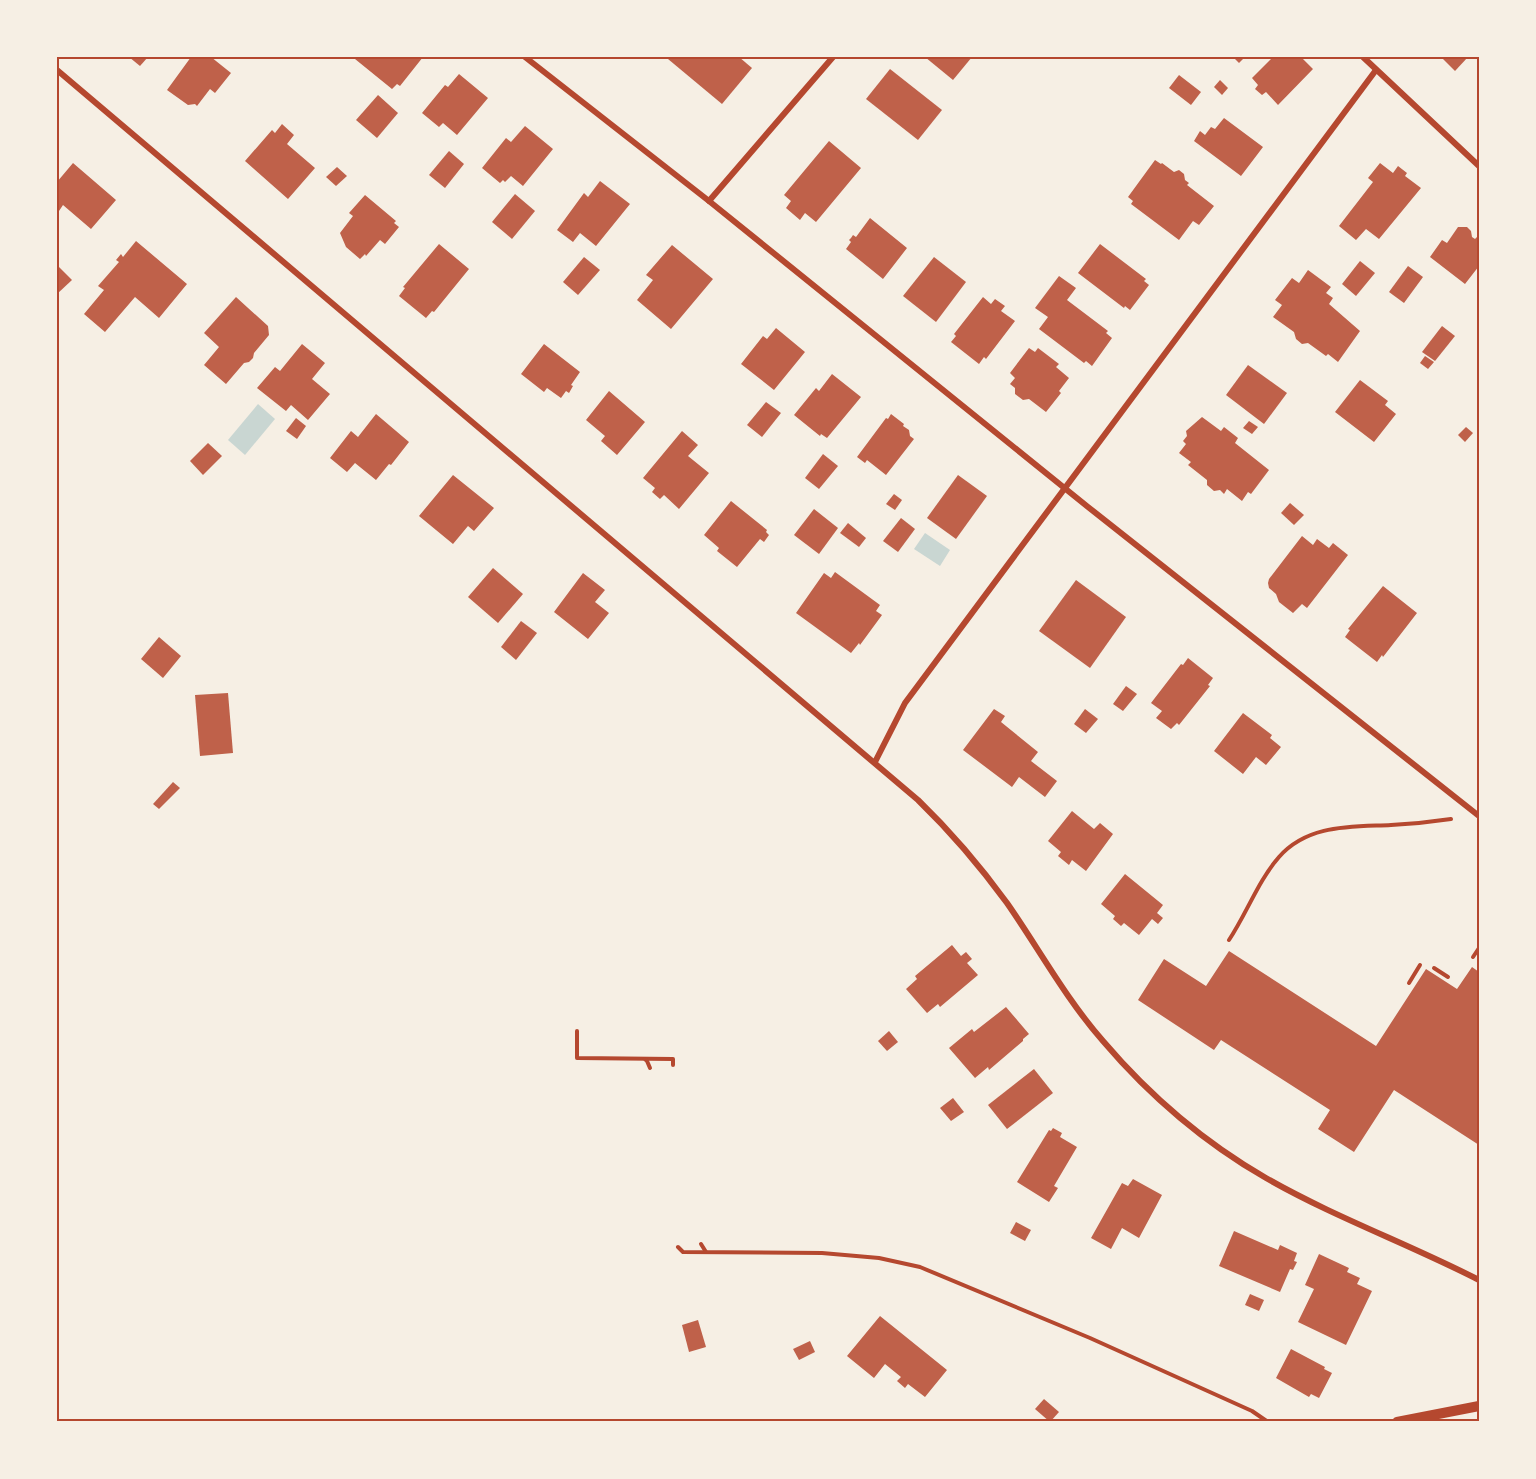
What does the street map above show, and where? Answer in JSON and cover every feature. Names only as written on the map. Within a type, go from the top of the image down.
[{"type":"street","points":[[525,57],[710,201],[1064,487],[1479,816]]},
{"type":"street","points":[[710,201],[833,57]]},
{"type":"street","points":[[1363,57],[1479,166]]},
{"type":"street","points":[[57,70],[875,762],[933,815],[965,850],[1007,904],[1085,1020],[1126,1067],[1174,1112],[1204,1137],[1267,1178],[1479,1280]]},
{"type":"street","points":[[875,762],[904,703],[1376,70]]},
{"type":"street","points":[[1397,1422],[1479,1406]]},
{"type":"path","points":[[1229,940],[1272,867],[1285,851],[1301,839],[1338,827],[1419,823],[1479,816]]},
{"type":"path","points":[[1473,957],[1479,948]]},
{"type":"path","points":[[1409,982],[1420,965]]},
{"type":"path","points":[[1434,968],[1448,977]]},
{"type":"path","points":[[577,1031],[577,1058],[673,1059],[674,1065]]},
{"type":"path","points":[[642,1059],[647,1061],[650,1068]]},
{"type":"path","points":[[701,1244],[706,1252]]},
{"type":"path","points":[[678,1247],[683,1252],[822,1253],[879,1258],[920,1267],[1101,1343],[1252,1411],[1268,1422]]},
{"type":"shaded area","points":[[258,404],[275,419],[245,455],[228,440]]},
{"type":"shaded area","points":[[925,533],[950,550],[940,566],[914,549]]},
{"type":"building","points":[[129,57],[148,57],[140,66]]},
{"type":"building","points":[[191,57],[211,57],[231,73],[215,93],[210,89],[197,106],[188,105],[167,90]]},
{"type":"building","points":[[357,57],[423,57],[400,86],[397,84],[392,89],[355,59]]},
{"type":"building","points":[[670,57],[739,57],[752,68],[722,104],[668,59]]},
{"type":"building","points":[[925,57],[972,57],[953,80]]},
{"type":"building","points":[[1233,57],[1245,57],[1239,63]]},
{"type":"building","points":[[1273,57],[1301,57],[1313,69],[1278,105],[1266,92],[1262,95],[1255,89],[1258,85],[1252,78]]},
{"type":"building","points":[[1441,57],[1468,57],[1455,71]]},
{"type":"building","points":[[890,69],[942,110],[918,140],[866,99]]},
{"type":"building","points":[[459,74],[488,98],[457,135],[443,123],[439,127],[422,113],[445,85],[448,87]]},
{"type":"building","points":[[1179,75],[1201,92],[1191,105],[1169,88]]},
{"type":"building","points":[[1220,80],[1228,88],[1222,95],[1214,87]]},
{"type":"building","points":[[378,95],[398,113],[377,138],[356,120]]},
{"type":"building","points":[[1224,118],[1263,147],[1241,176],[1194,141],[1200,131],[1205,135],[1211,127],[1215,129]]},
{"type":"building","points":[[282,124],[294,135],[287,144],[315,168],[288,199],[245,161],[272,130],[275,133]]},
{"type":"building","points":[[525,126],[553,149],[523,186],[511,176],[505,182],[503,180],[500,183],[482,168],[506,138],[511,142]]},
{"type":"building","points":[[829,141],[861,168],[816,222],[805,213],[800,220],[786,208],[791,201],[784,195]]},
{"type":"building","points":[[449,151],[464,164],[445,188],[429,175]]},
{"type":"building","points":[[1155,160],[1174,172],[1179,170],[1189,183],[1187,185],[1214,206],[1199,225],[1193,221],[1179,240],[1131,204],[1133,201],[1128,197]]},
{"type":"building","points":[[73,163],[116,200],[91,229],[63,205],[59,211],[57,209],[57,182]]},
{"type":"building","points":[[1380,163],[1393,173],[1398,166],[1407,173],[1405,176],[1421,188],[1379,239],[1366,229],[1356,240],[1339,226],[1373,182],[1368,178]]},
{"type":"building","points":[[337,167],[347,176],[336,186],[326,177]]},
{"type":"building","points":[[600,181],[630,204],[596,246],[580,233],[573,242],[557,230],[584,193],[588,197]]},
{"type":"building","points":[[515,194],[535,211],[512,239],[492,222]]},
{"type":"building","points":[[365,195],[396,221],[394,223],[399,227],[385,244],[380,240],[366,256],[365,254],[360,259],[346,247],[340,233],[353,216],[349,213]]},
{"type":"building","points":[[870,218],[907,248],[883,279],[846,249],[851,242],[849,240],[853,235],[856,237]]},
{"type":"building","points":[[1458,227],[1467,227],[1475,239],[1479,235],[1479,266],[1465,284],[1430,257],[1442,240],[1447,243]]},
{"type":"building","points":[[136,241],[187,284],[159,318],[135,297],[105,332],[84,314],[104,290],[98,286],[119,262],[116,260],[121,254],[123,257]]},
{"type":"building","points":[[439,244],[469,269],[434,312],[432,311],[426,318],[399,296],[405,288],[403,287]]},
{"type":"building","points":[[1100,244],[1146,279],[1144,281],[1149,285],[1130,310],[1125,306],[1124,308],[1078,273]]},
{"type":"building","points":[[672,245],[713,279],[671,329],[637,300],[653,280],[646,275]]},
{"type":"building","points":[[584,257],[600,270],[578,295],[563,282]]},
{"type":"building","points":[[934,257],[966,282],[936,322],[903,296]]},
{"type":"building","points":[[1360,261],[1375,273],[1356,296],[1342,284]]},
{"type":"building","points":[[57,265],[72,280],[57,294]]},
{"type":"building","points":[[1408,266],[1423,277],[1404,303],[1389,292]]},
{"type":"building","points":[[1308,270],[1331,287],[1326,293],[1333,298],[1329,304],[1360,331],[1338,362],[1308,343],[1302,344],[1296,339],[1294,332],[1273,317],[1282,305],[1275,300],[1292,278],[1299,283]]},
{"type":"building","points":[[1059,276],[1076,288],[1067,300],[1108,331],[1106,333],[1112,338],[1092,366],[1086,361],[1084,363],[1039,329],[1048,317],[1035,308]]},
{"type":"building","points":[[236,297],[268,326],[269,335],[254,353],[253,358],[244,363],[226,384],[204,365],[219,347],[204,333]]},
{"type":"building","points":[[983,297],[991,304],[995,299],[1005,306],[1001,311],[1015,321],[986,359],[984,357],[979,364],[951,342],[956,336],[954,334]]},
{"type":"building","points":[[1442,326],[1455,336],[1435,361],[1422,352]]},
{"type":"building","points":[[776,328],[805,352],[774,390],[741,364],[763,336],[767,339]]},
{"type":"building","points":[[302,344],[325,363],[312,379],[330,394],[308,420],[291,405],[286,411],[257,388],[275,367],[280,371]]},
{"type":"building","points":[[544,344],[580,372],[571,385],[573,386],[569,393],[566,391],[561,398],[547,388],[544,392],[521,374]]},
{"type":"building","points":[[1029,348],[1035,352],[1038,348],[1059,364],[1056,367],[1069,378],[1046,412],[1029,399],[1023,400],[1015,394],[1015,388],[1010,384],[1015,378],[1010,373]]},
{"type":"building","points":[[1425,356],[1434,362],[1428,369],[1420,363]]},
{"type":"building","points":[[1248,365],[1287,393],[1264,424],[1226,395]]},
{"type":"building","points":[[832,374],[861,397],[827,438],[821,434],[820,436],[794,415],[816,388],[819,391]]},
{"type":"building","points":[[1360,380],[1388,401],[1385,405],[1396,414],[1374,442],[1335,412]]},
{"type":"building","points":[[609,391],[645,422],[617,455],[601,441],[605,436],[586,420]]},
{"type":"building","points":[[766,402],[781,413],[762,437],[747,425]]},
{"type":"building","points":[[376,414],[409,442],[376,480],[355,463],[347,472],[330,458],[351,431],[358,437]]},
{"type":"building","points":[[891,414],[904,424],[903,426],[909,430],[910,436],[914,439],[886,475],[867,460],[865,463],[857,457]]},
{"type":"building","points":[[1202,417],[1221,431],[1224,427],[1238,438],[1235,443],[1269,470],[1251,494],[1248,492],[1242,501],[1227,489],[1224,494],[1220,490],[1214,491],[1207,485],[1207,480],[1188,465],[1191,462],[1179,453],[1186,444],[1183,441],[1187,436],[1186,431]]},
{"type":"building","points":[[296,418],[306,426],[297,439],[286,431]]},
{"type":"building","points":[[1249,421],[1258,427],[1252,434],[1243,428]]},
{"type":"building","points":[[1466,427],[1473,433],[1465,442],[1458,435]]},
{"type":"building","points":[[682,431],[698,445],[688,456],[709,473],[679,509],[664,495],[660,499],[652,492],[655,488],[643,478]]},
{"type":"building","points":[[208,443],[222,456],[203,475],[190,461]]},
{"type":"building","points":[[823,454],[838,466],[819,489],[805,478]]},
{"type":"building","points":[[453,475],[494,508],[474,531],[468,526],[453,544],[419,516]]},
{"type":"building","points":[[958,475],[987,496],[956,539],[927,518]]},
{"type":"building","points":[[894,494],[902,500],[895,510],[886,504]]},
{"type":"building","points":[[731,501],[767,530],[769,535],[764,542],[760,539],[737,567],[717,551],[719,548],[704,535]]},
{"type":"building","points":[[1290,503],[1304,515],[1294,525],[1281,513]]},
{"type":"building","points":[[814,509],[838,528],[819,554],[794,535]]},
{"type":"building","points":[[901,518],[915,529],[898,552],[883,541]]},
{"type":"building","points":[[848,523],[866,538],[859,547],[840,533]]},
{"type":"building","points":[[1302,536],[1313,545],[1317,539],[1329,548],[1333,543],[1348,555],[1307,608],[1302,604],[1293,613],[1279,602],[1268,583]]},
{"type":"building","points":[[493,568],[523,594],[498,623],[468,597]]},
{"type":"building","points":[[835,572],[880,605],[876,611],[882,615],[860,645],[859,643],[851,653],[796,613],[824,573],[831,578]]},
{"type":"building","points":[[583,573],[605,590],[595,602],[609,613],[588,639],[554,612]]},
{"type":"building","points":[[1076,580],[1126,617],[1090,668],[1039,631]]},
{"type":"building","points":[[1383,586],[1417,613],[1377,662],[1345,637],[1350,630],[1348,629]]},
{"type":"building","points":[[521,621],[537,633],[516,660],[501,647]]},
{"type":"building","points":[[159,637],[181,656],[163,678],[141,659]]},
{"type":"building","points":[[1188,658],[1213,678],[1208,685],[1210,686],[1179,725],[1177,723],[1171,729],[1156,718],[1162,711],[1151,703]]},
{"type":"building","points":[[1126,686],[1137,694],[1123,711],[1113,704]]},
{"type":"building","points":[[228,693],[233,753],[200,756],[195,695]]},
{"type":"building","points":[[994,709],[1005,716],[1001,722],[1038,752],[1031,761],[1057,781],[1045,797],[1019,777],[1012,787],[963,750]]},
{"type":"building","points":[[1085,709],[1098,719],[1086,733],[1074,724]]},
{"type":"building","points":[[1243,713],[1272,735],[1270,738],[1281,747],[1266,765],[1256,757],[1243,774],[1214,751]]},
{"type":"building","points":[[173,782],[180,788],[159,809],[153,804]]},
{"type":"building","points":[[1072,811],[1094,829],[1100,823],[1113,834],[1086,871],[1072,860],[1069,865],[1058,856],[1061,852],[1048,841]]},
{"type":"building","points":[[1125,874],[1163,905],[1157,913],[1163,918],[1158,924],[1152,919],[1139,935],[1124,923],[1121,926],[1113,919],[1115,916],[1101,904]]},
{"type":"building","points":[[952,945],[961,956],[966,952],[972,959],[967,963],[978,975],[940,1007],[938,1004],[927,1013],[906,989],[917,979],[915,976]]},
{"type":"building","points":[[1229,951],[1376,1046],[1426,969],[1457,989],[1472,967],[1479,972],[1479,1145],[1394,1090],[1354,1152],[1318,1129],[1330,1110],[1221,1040],[1214,1050],[1138,1000],[1164,959],[1206,986]]},
{"type":"building","points":[[1006,1007],[1029,1034],[989,1070],[988,1067],[975,1078],[949,1048],[972,1029],[974,1032]]},
{"type":"building","points":[[889,1031],[898,1042],[887,1051],[878,1041]]},
{"type":"building","points":[[1034,1069],[1053,1093],[1007,1129],[988,1105]]},
{"type":"building","points":[[953,1098],[964,1112],[951,1121],[940,1108]]},
{"type":"building","points":[[1053,1128],[1062,1133],[1060,1137],[1077,1147],[1054,1186],[1058,1188],[1049,1202],[1017,1182],[1049,1130]]},
{"type":"building","points":[[1133,1179],[1162,1195],[1139,1238],[1122,1228],[1111,1249],[1091,1238],[1122,1183],[1128,1186]]},
{"type":"building","points":[[1016,1222],[1031,1230],[1025,1241],[1010,1233]]},
{"type":"building","points":[[1234,1231],[1278,1250],[1280,1245],[1297,1253],[1294,1261],[1297,1262],[1293,1270],[1290,1269],[1280,1292],[1219,1266]]},
{"type":"building","points":[[1319,1254],[1349,1268],[1347,1272],[1360,1278],[1357,1284],[1372,1291],[1346,1345],[1298,1322],[1314,1289],[1305,1285]]},
{"type":"building","points":[[1250,1294],[1264,1300],[1259,1311],[1245,1305]]},
{"type":"building","points":[[880,1316],[947,1370],[925,1397],[908,1384],[905,1388],[897,1381],[901,1377],[885,1364],[874,1378],[847,1356]]},
{"type":"building","points":[[698,1320],[706,1347],[689,1352],[682,1325]]},
{"type":"building","points":[[810,1341],[815,1352],[799,1360],[793,1349]]},
{"type":"building","points":[[1291,1349],[1332,1373],[1319,1398],[1311,1394],[1309,1397],[1276,1378]]},
{"type":"building","points":[[1044,1399],[1059,1412],[1050,1422],[1035,1409]]}]
